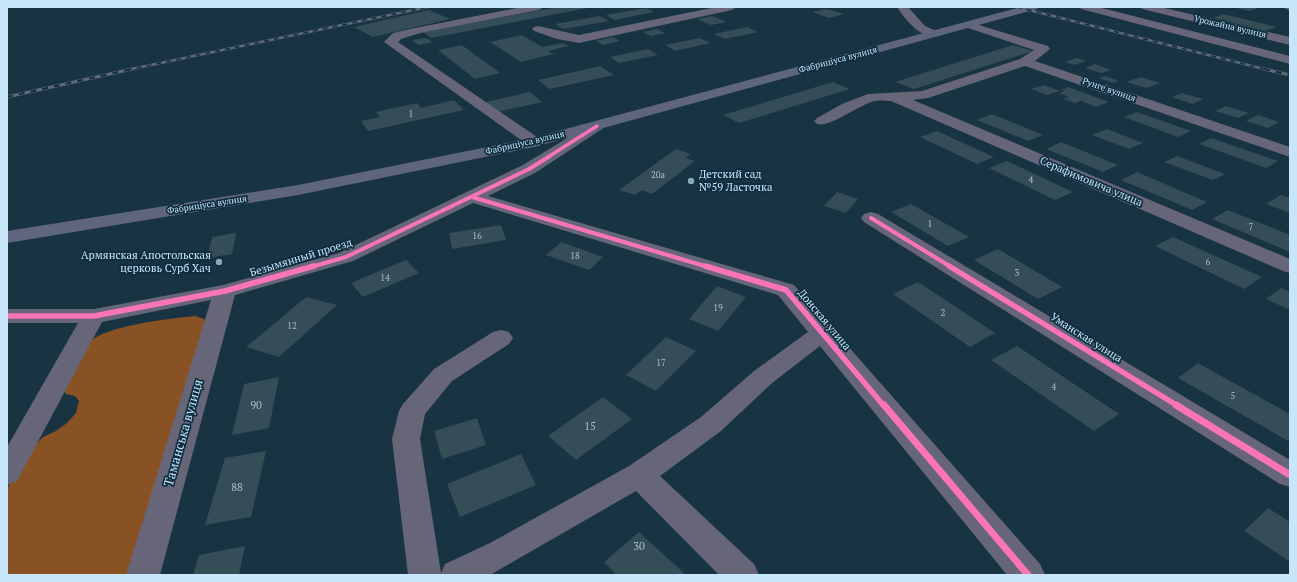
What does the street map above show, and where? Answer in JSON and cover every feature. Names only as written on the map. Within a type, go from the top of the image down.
[{"type":"main road","name":"Фабриціуса вулиця","points":[[7,237],[298,190],[534,142],[1033,7]]},
{"type":"street","points":[[534,142],[390,42],[397,36],[419,30],[539,7]]},
{"type":"street","points":[[538,29],[579,39],[732,7]]},
{"type":"street","points":[[902,7],[921,28],[935,34]]},
{"type":"street","points":[[1084,7],[1290,60]]},
{"type":"street","name":"Урожайна вулиця","points":[[1146,7],[1290,41]]},
{"type":"street","points":[[822,121],[847,107],[874,97],[924,95],[1025,62],[1044,49],[969,25]]},
{"type":"street","name":"Рунге вулиця","points":[[1025,62],[1290,152]]},
{"type":"street","name":"Серафимовича улица","points":[[892,96],[1290,267]]},
{"type":"street","name":"Безымянный проезд","points":[[7,316],[94,316],[225,291],[346,257],[529,169],[597,126]]},
{"type":"street","name":"Донская улица","points":[[472,197],[786,290],[1028,575]]},
{"type":"street","name":"Уманская улица","points":[[871,218],[1290,475]]},
{"type":"street","name":"Таманська вулиця","points":[[143,575],[225,291]]},
{"type":"street","points":[[7,473],[94,316]]},
{"type":"street","points":[[457,575],[508,550],[639,475],[711,424],[763,377],[822,333]]},
{"type":"street","points":[[425,575],[406,439],[412,411],[443,375],[501,338]]},
{"type":"street","points":[[639,475],[742,575]]},
{"type":"shaded area","points":[[195,316],[204,319],[207,325],[131,575],[7,575],[7,489],[23,460],[32,448],[43,437],[56,431],[67,423],[76,413],[79,401],[75,396],[66,394],[62,388],[85,348],[96,337],[108,332],[155,321]]},
{"type":"building","points":[[558,7],[588,8],[431,38],[423,32]]},
{"type":"building","points":[[1232,7],[1255,7],[1259,8],[1249,11]]},
{"type":"building","points":[[646,8],[654,12],[614,20],[606,15]]},
{"type":"building","points":[[827,9],[844,14],[829,18],[812,12]]},
{"type":"building","points":[[429,10],[450,19],[373,37],[354,27]]},
{"type":"building","points":[[1223,14],[1277,27],[1266,31],[1213,18]]},
{"type":"building","points":[[600,16],[609,21],[563,29],[555,24]]},
{"type":"building","points":[[712,16],[727,22],[711,25],[697,19]]},
{"type":"building","points":[[747,27],[758,32],[725,39],[714,34]]},
{"type":"building","points":[[657,29],[665,33],[651,36],[643,32]]},
{"type":"building","points":[[522,35],[542,47],[563,43],[569,46],[548,51],[554,54],[521,62],[490,42]]},
{"type":"building","points":[[613,37],[620,41],[603,45],[596,41]]},
{"type":"building","points":[[426,38],[433,42],[418,45],[412,40]]},
{"type":"building","points":[[699,38],[711,43],[675,51],[665,45]]},
{"type":"building","points":[[462,45],[500,73],[475,79],[438,50]]},
{"type":"building","points":[[1013,45],[1033,51],[914,89],[895,82]]},
{"type":"building","points":[[648,49],[658,55],[619,63],[610,57]]},
{"type":"building","points":[[1076,58],[1086,61],[1075,65],[1065,62]]},
{"type":"building","points":[[1095,64],[1111,70],[1101,73],[1085,68]]},
{"type":"building","points":[[600,66],[614,75],[550,89],[538,80]]},
{"type":"building","points":[[1105,76],[1119,81],[1113,83],[1099,78]]},
{"type":"building","points":[[1141,77],[1160,83],[1146,88],[1126,82]]},
{"type":"building","points":[[833,82],[850,89],[739,123],[723,115]]},
{"type":"building","points":[[1044,85],[1060,91],[1047,95],[1031,89]]},
{"type":"building","points":[[1068,87],[1109,102],[1096,107],[1081,101],[1075,103],[1063,99],[1069,97],[1059,93],[1065,91],[1061,90]]},
{"type":"building","points":[[530,92],[542,102],[497,112],[486,102]]},
{"type":"building","points":[[1182,93],[1203,99],[1193,104],[1172,97]]},
{"type":"building","points":[[454,100],[464,110],[368,131],[361,121],[380,117],[376,112],[417,103],[421,108]]},
{"type":"building","points":[[1226,106],[1249,113],[1238,118],[1215,111]]},
{"type":"building","points":[[1137,112],[1191,131],[1178,137],[1124,117]]},
{"type":"building","points":[[992,114],[1043,135],[1028,141],[977,120]]},
{"type":"building","points":[[1258,115],[1279,122],[1268,128],[1246,121]]},
{"type":"building","points":[[1107,129],[1143,143],[1129,149],[1092,135]]},
{"type":"building","points":[[937,131],[994,157],[977,164],[920,137]]},
{"type":"building","points":[[1211,138],[1278,161],[1266,168],[1199,144]]},
{"type":"building","points":[[1061,142],[1118,165],[1103,172],[1046,149]]},
{"type":"building","points":[[676,149],[691,154],[685,158],[695,161],[652,194],[642,190],[635,195],[619,190]]},
{"type":"building","points":[[1177,156],[1225,174],[1213,180],[1164,162]]},
{"type":"building","points":[[1007,161],[1073,192],[1055,200],[989,168]]},
{"type":"building","points":[[1137,172],[1207,202],[1192,210],[1121,180]]},
{"type":"building","points":[[837,192],[858,199],[846,213],[824,206]]},
{"type":"building","points":[[1281,195],[1290,198],[1290,213],[1266,204]]},
{"type":"building","points":[[911,204],[969,237],[948,246],[891,212]]},
{"type":"building","points":[[1228,210],[1290,235],[1290,252],[1212,219]]},
{"type":"building","points":[[501,225],[506,240],[452,249],[449,233]]},
{"type":"building","points":[[236,233],[232,254],[207,258],[212,237]]},
{"type":"building","points":[[1173,237],[1262,277],[1244,289],[1155,246]]},
{"type":"building","points":[[561,242],[603,257],[589,270],[546,255]]},
{"type":"building","points":[[998,249],[1062,287],[1038,299],[974,260]]},
{"type":"building","points":[[406,260],[419,273],[363,297],[351,283]]},
{"type":"building","points":[[918,282],[995,333],[970,347],[893,294]]},
{"type":"building","points":[[717,286],[746,297],[718,331],[689,319]]},
{"type":"building","points":[[1281,288],[1290,292],[1290,310],[1266,299]]},
{"type":"building","points":[[306,297],[337,305],[279,357],[246,347]]},
{"type":"building","points":[[666,337],[696,351],[656,391],[626,375]]},
{"type":"building","points":[[1017,346],[1119,414],[1094,431],[991,360]]},
{"type":"building","points":[[1198,363],[1290,414],[1290,442],[1178,378]]},
{"type":"building","points":[[279,377],[269,428],[232,435],[244,384]]},
{"type":"building","points":[[603,397],[632,419],[576,460],[548,436]]},
{"type":"building","points":[[477,418],[486,445],[442,459],[434,431]]},
{"type":"building","points":[[266,451],[251,517],[205,525],[225,458]]},
{"type":"building","points":[[521,454],[536,485],[460,517],[447,484]]},
{"type":"building","points":[[1268,508],[1290,522],[1290,562],[1244,531]]},
{"type":"building","points":[[639,532],[686,575],[617,575],[604,562]]},
{"type":"building","points":[[245,546],[239,575],[193,575],[199,555]]},
{"type":"railway","points":[[127,70],[428,7]]},
{"type":"railway","points":[[1017,7],[1264,69]]},
{"type":"railway","points":[[7,97],[132,69]]},
{"type":"railway","points":[[1264,69],[1290,75]]},
{"type":"cycle path","points":[[7,316],[94,316],[225,291],[346,257],[529,169],[597,126]]},
{"type":"cycle path","points":[[472,197],[786,290],[1028,575]]},
{"type":"cycle path","points":[[871,218],[1290,475]]},
{"type":"place","name":"Детский сад №59 Ласточка","points":[[691,181]]},
{"type":"place","name":"Армянская Апостольская церковь Сурб Хач","points":[[219,262]]}]
